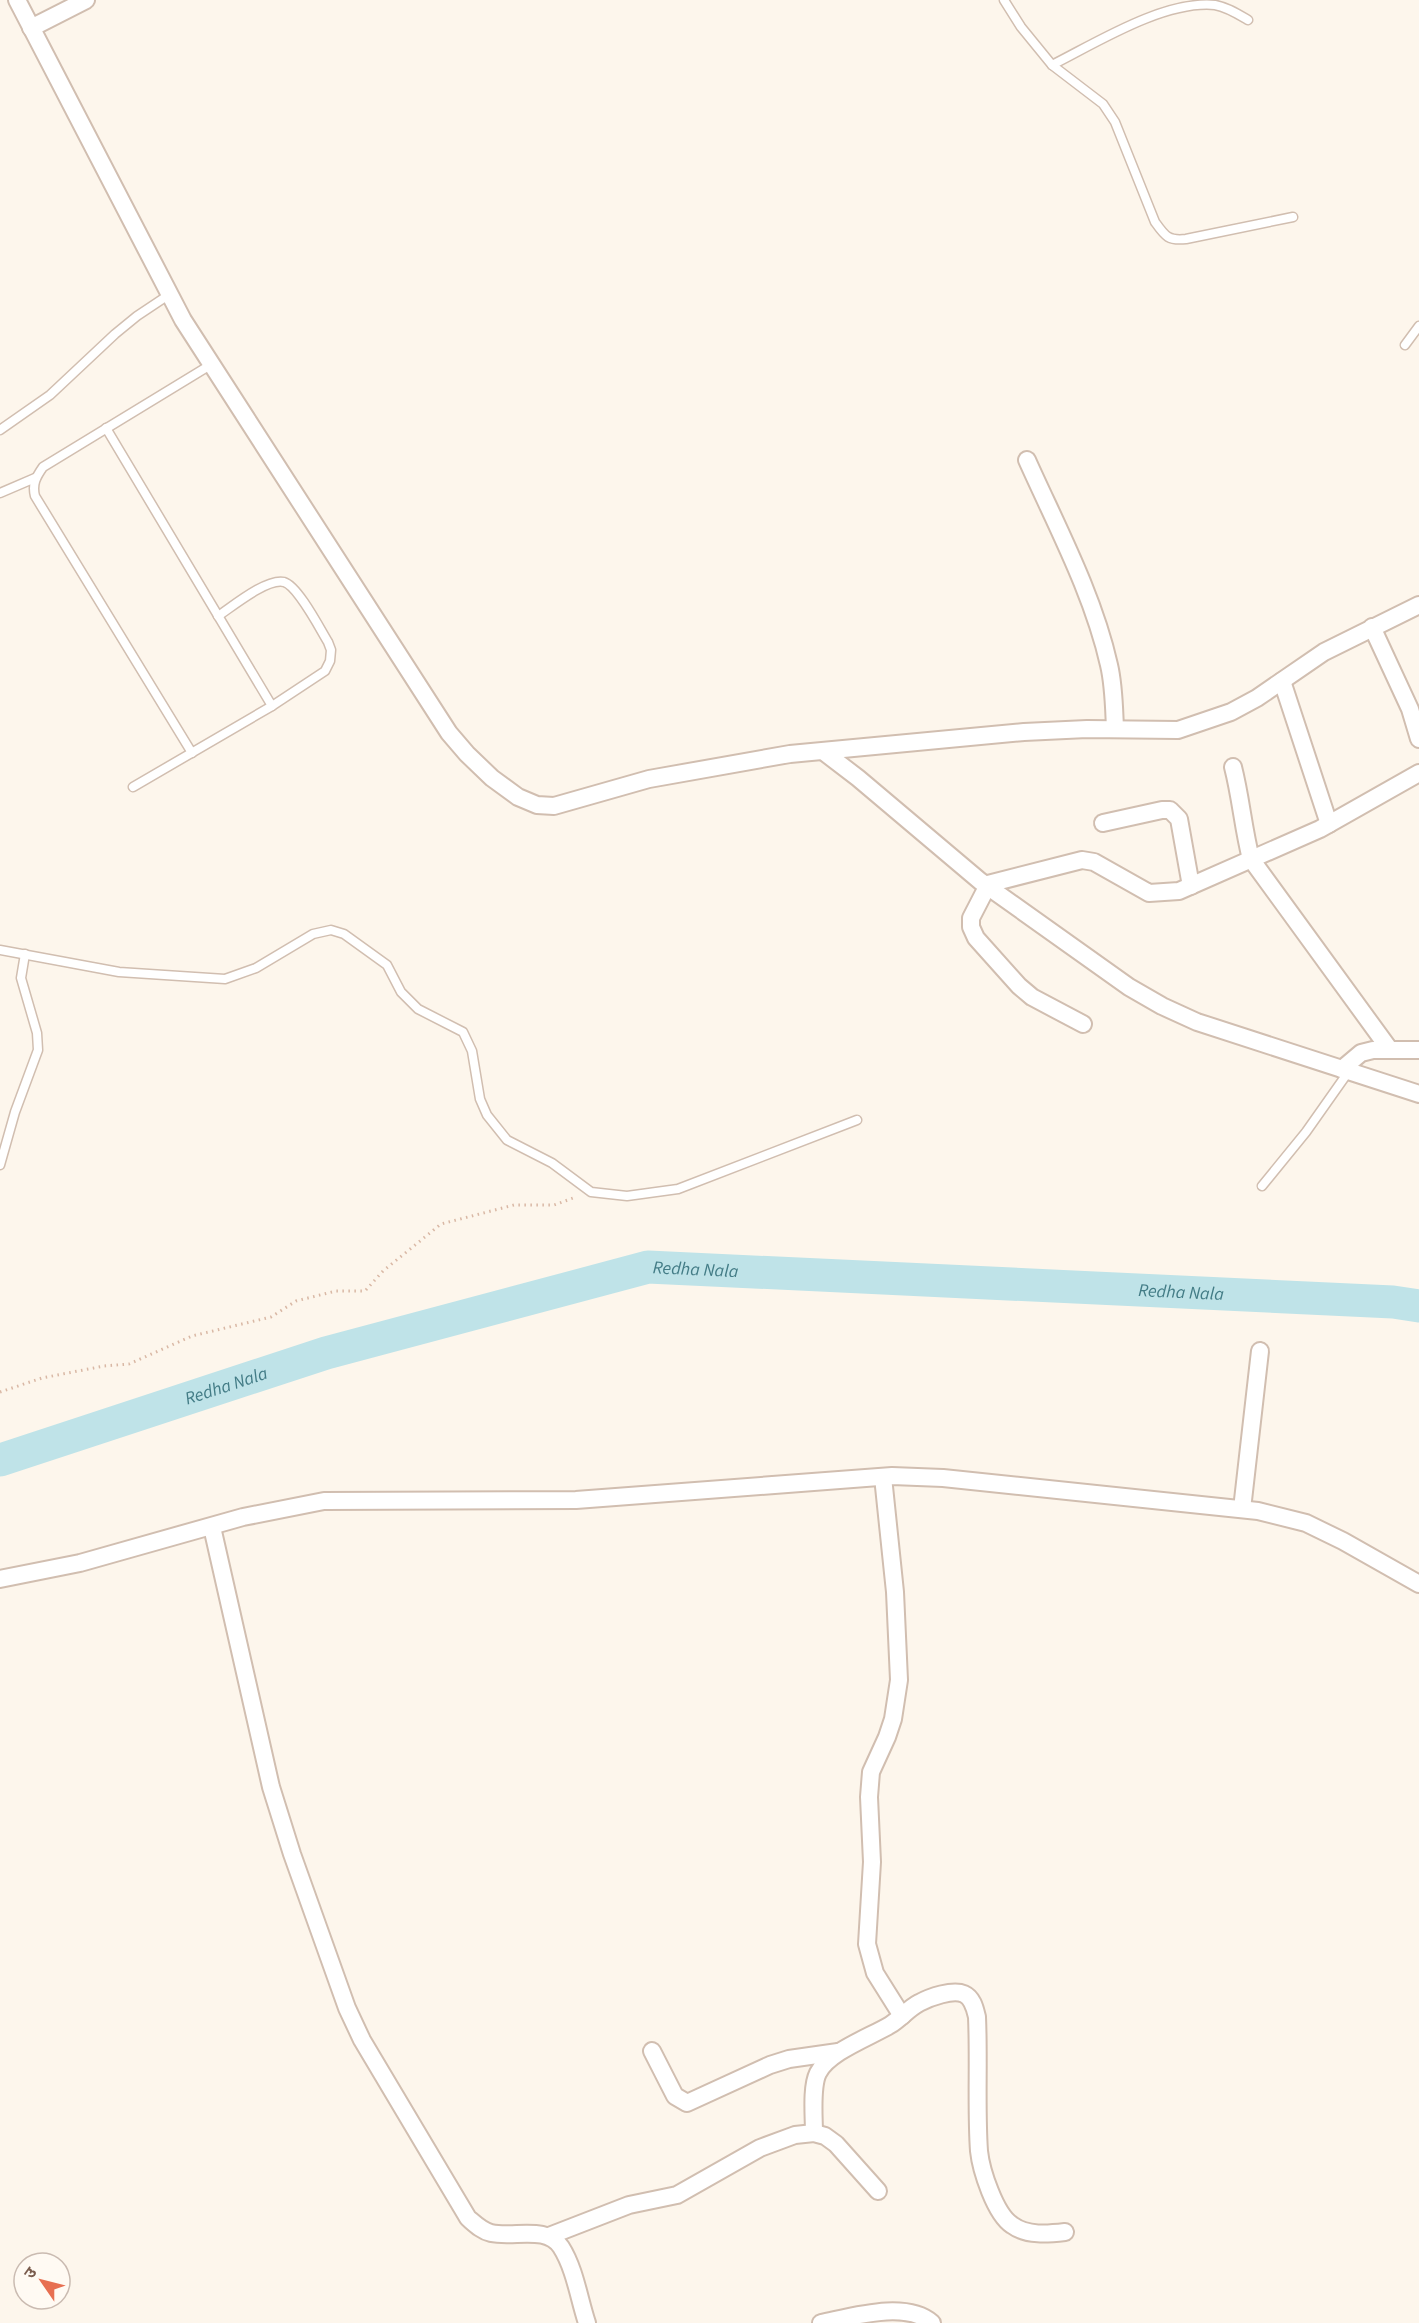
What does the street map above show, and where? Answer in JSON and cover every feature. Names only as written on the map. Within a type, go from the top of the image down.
[{"type":"street","points":[[17,0],[183,320],[449,733],[492,778],[518,797],[537,805],[554,806],[649,779],[790,754],[1024,732],[1115,729],[1178,730],[1231,712],[1324,652],[1419,604]]},
{"type":"street","points":[[31,28],[86,0]]},
{"type":"street","points":[[1027,460],[1090,602],[1109,665],[1114,694],[1115,729]]},
{"type":"street","points":[[1372,627],[1410,709],[1419,739]]},
{"type":"street","points":[[1282,681],[1329,824]]},
{"type":"street","points":[[824,752],[852,772],[986,886],[1129,987],[1197,1022],[1419,1095]]},
{"type":"street","points":[[1233,767],[1251,859],[1390,1050]]},
{"type":"street","points":[[1083,1024],[1032,997],[1018,986],[976,938],[971,927],[971,918],[986,886],[1082,860],[1094,862],[1149,893],[1179,891],[1329,824],[1419,773]]},
{"type":"street","points":[[1103,823],[1170,810],[1179,819],[1191,886]]},
{"type":"street","points":[[1345,1070],[1361,1053],[1373,1050],[1419,1050]]},
{"type":"street","points":[[1242,1509],[1260,1351]]},
{"type":"street","points":[[883,1477],[895,1592],[899,1680],[893,1719],[871,1772],[869,1797],[872,1862],[867,1944],[875,1973],[902,2016]]},
{"type":"street","points":[[0,1579],[80,1563],[243,1517],[324,1501],[576,1500],[883,1477],[943,1478],[1258,1511],[1306,1523],[1419,1584]]},
{"type":"street","points":[[212,1527],[271,1787],[292,1854],[347,2008],[362,2040],[468,2218],[489,2233],[549,2235],[629,2205],[677,2195],[760,2148],[795,2135],[814,2133],[825,2136],[836,2144],[878,2191]]},
{"type":"street","points":[[814,2133],[815,2082],[823,2065],[919,2003],[947,1994],[961,1993],[974,2004],[977,2018],[979,2152],[989,2188],[999,2211],[1013,2226],[1029,2232],[1065,2232]]},
{"type":"street","points":[[652,2051],[675,2097],[687,2103],[770,2065],[789,2059],[842,2051]]},
{"type":"street","points":[[549,2235],[562,2248],[587,2323]]},
{"type":"street","points":[[820,2323],[889,2311],[921,2317],[932,2323]]},
{"type":"lane","points":[[1004,0],[1021,27],[1052,65],[1103,104],[1119,132],[1155,222],[1165,236],[1174,240],[1186,239],[1293,217]]},
{"type":"lane","points":[[1052,65],[1144,18],[1181,8],[1216,5],[1248,20]]},
{"type":"lane","points":[[0,430],[50,395],[115,334],[170,294]]},
{"type":"lane","points":[[1405,345],[1419,326]]},
{"type":"lane","points":[[192,753],[34,496],[33,487],[35,478],[43,467],[212,364]]},
{"type":"lane","points":[[106,428],[272,706]]},
{"type":"lane","points":[[0,493],[35,478]]},
{"type":"lane","points":[[134,787],[272,706],[325,671],[330,661],[331,650],[328,642],[294,589],[285,582],[274,582],[264,586],[218,616]]},
{"type":"lane","points":[[0,950],[119,972],[225,979],[256,968],[313,934],[331,930],[344,933],[387,965],[401,992],[418,1009],[463,1032],[472,1051],[480,1099],[487,1114],[507,1140],[552,1163],[591,1192],[627,1196],[678,1189],[857,1120]]},
{"type":"lane","points":[[0,1165],[15,1112],[38,1050],[37,1033],[21,978],[25,954]]},
{"type":"lane","points":[[1262,1186],[1306,1132],[1345,1070]]},
{"type":"path","points":[[0,1392],[42,1378],[104,1366],[129,1364],[192,1336],[271,1317],[296,1301],[336,1291],[365,1291],[383,1271],[441,1224],[514,1205],[554,1205],[591,1192]]},
{"type":"waterway","name":"Redha Nala","points":[[0,1460],[326,1353],[648,1267],[1393,1302],[1419,1306]]}]
